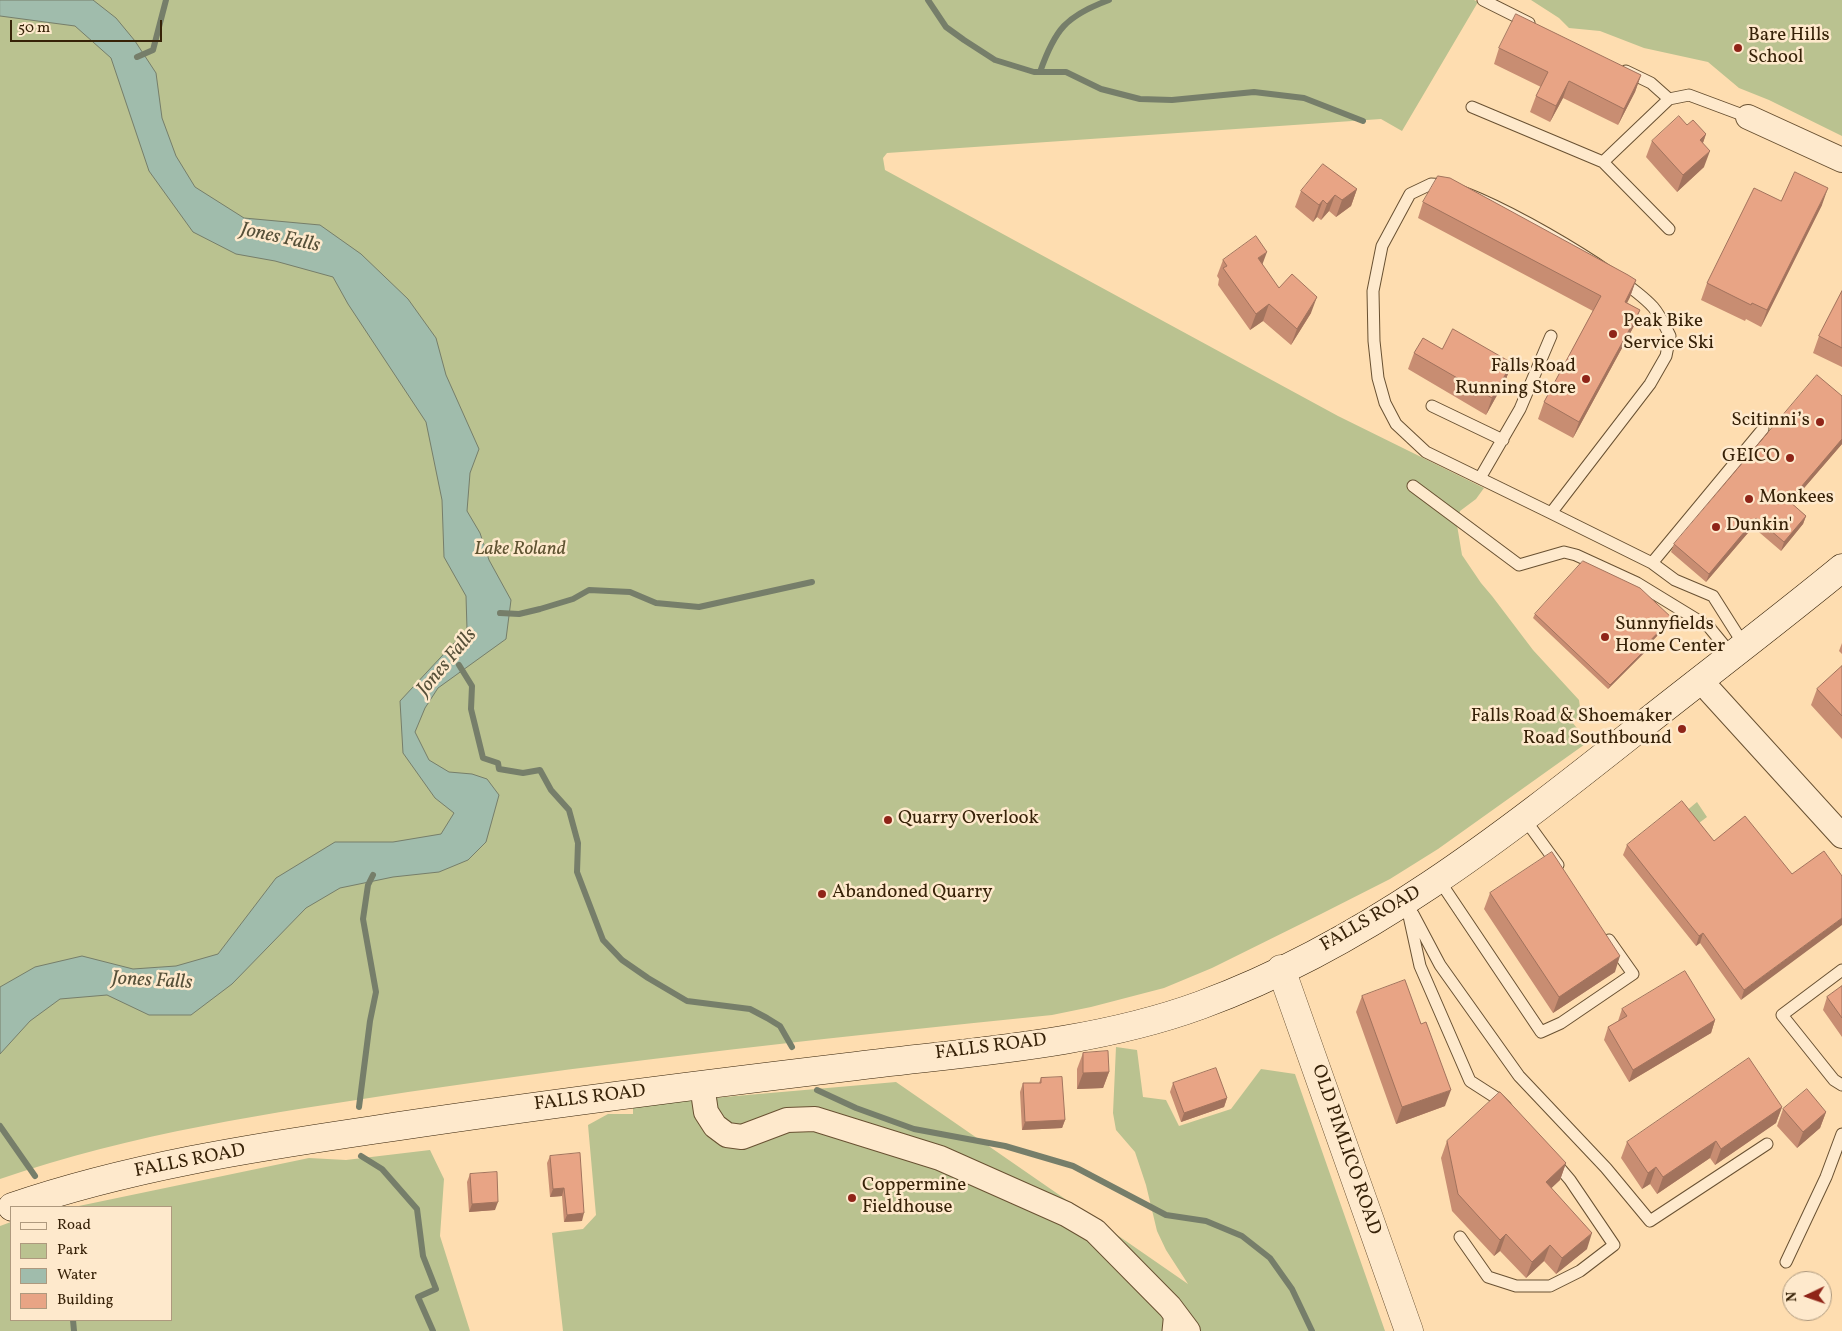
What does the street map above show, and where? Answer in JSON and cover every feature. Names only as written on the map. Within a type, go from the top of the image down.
[{"type":"main road","name":"FALLS ROAD","points":[[15,1206],[84,1185],[187,1160],[497,1111],[1008,1048],[1114,1029],[1197,1006],[1281,969],[1406,902],[1439,880],[1524,818],[1842,568]]},
{"type":"main road","name":"OLD PIMLICO ROAD","points":[[1281,969],[1408,1331]]},
{"type":"street","points":[[1748,117],[1842,160]]},
{"type":"street","points":[[1700,680],[1842,836]]},
{"type":"street","points":[[702,1085],[706,1112],[715,1126],[727,1135],[742,1137],[787,1120],[814,1119],[940,1158],[1066,1214],[1095,1231],[1170,1307],[1188,1331]]},
{"type":"lane","points":[[1483,0],[1536,26]]},
{"type":"lane","points":[[1616,66],[1651,83],[1669,99]]},
{"type":"lane","points":[[1603,162],[1669,99],[1689,95],[1748,117]]},
{"type":"lane","points":[[1472,106],[1603,162],[1669,229]]},
{"type":"lane","points":[[1551,513],[1650,384],[1666,356],[1670,336],[1653,307],[1591,259],[1480,199],[1445,185],[1431,184],[1410,194],[1382,246],[1373,291],[1374,341],[1378,378],[1385,403],[1396,424],[1426,452],[1652,563],[1675,580],[1712,596],[1738,650]]},
{"type":"lane","points":[[1480,478],[1520,409],[1551,336]]},
{"type":"lane","points":[[1432,406],[1503,440]]},
{"type":"lane","points":[[1652,563],[1763,429]]},
{"type":"lane","points":[[1413,486],[1519,565],[1564,552],[1576,555],[1637,582],[1709,627],[1738,650]]},
{"type":"lane","points":[[1524,818],[1562,872]]},
{"type":"lane","points":[[1439,880],[1541,1032],[1561,1023],[1633,974],[1600,927]]},
{"type":"lane","points":[[1406,902],[1420,966],[1470,1081],[1498,1099],[1511,1113]]},
{"type":"lane","points":[[1406,902],[1440,965],[1519,1076],[1606,1168],[1650,1220],[1768,1144]]},
{"type":"lane","points":[[1842,970],[1782,1014],[1834,1080],[1842,1085]]},
{"type":"lane","points":[[1786,1262],[1826,1177],[1842,1134]]},
{"type":"lane","points":[[1460,1237],[1488,1277],[1516,1286],[1550,1286],[1580,1271],[1614,1245],[1570,1180],[1544,1150]]},
{"type":"lane","points":[[1168,1331],[1170,1307]]},
{"type":"green space","name":"Lake Roland","points":[[0,0],[1474,0],[1478,2],[1402,131],[1381,119],[887,153],[883,158],[885,170],[1338,416],[1484,488],[1476,499],[1460,511],[1457,525],[1462,555],[1481,583],[1533,650],[1579,700],[1581,715],[1572,722],[1588,742],[1438,849],[1390,879],[1212,968],[1164,988],[1052,1015],[649,1059],[488,1080],[305,1108],[151,1137],[100,1149],[0,1179]]},
{"type":"green space","name":"Bare Hills School","points":[[1531,0],[1842,0],[1842,136],[1769,100],[1739,88],[1708,62],[1644,48],[1600,31],[1569,28],[1559,18]]},
{"type":"green space","points":[[1697,802],[1707,817],[1695,826],[1685,812]]},
{"type":"green space","name":"Coppermine Fieldhouse","points":[[1116,1047],[1137,1050],[1143,1097],[1166,1100],[1179,1126],[1231,1109],[1261,1069],[1295,1074],[1385,1331],[563,1331],[552,1233],[583,1229],[596,1215],[588,1125],[608,1114],[633,1114],[633,1105],[896,1082],[1188,1284],[1166,1250],[1157,1231],[1146,1185],[1135,1152],[1116,1130],[1113,1113]]},
{"type":"green space","points":[[430,1150],[444,1179],[440,1236],[470,1331],[0,1331],[0,1226],[10,1222],[10,1321],[172,1321],[172,1206],[79,1206],[309,1158],[346,1160]]},
{"type":"water","name":"Jones Falls","points":[[0,0],[93,0],[116,18],[135,41],[156,73],[162,118],[176,156],[195,187],[244,218],[320,225],[361,254],[408,299],[436,338],[446,375],[479,449],[470,473],[467,511],[480,533],[489,560],[511,600],[506,639],[438,688],[425,708],[415,732],[429,760],[449,772],[472,774],[487,779],[499,795],[486,842],[468,860],[439,872],[393,877],[340,888],[306,908],[232,984],[191,1015],[149,1015],[107,995],[60,999],[30,1021],[0,1054],[0,987],[35,967],[82,956],[133,969],[176,966],[218,954],[276,878],[335,842],[393,842],[441,834],[454,813],[435,798],[403,753],[400,701],[467,629],[466,596],[444,557],[442,500],[426,422],[348,304],[333,277],[275,261],[236,254],[193,232],[149,171],[111,58],[75,26],[0,16]]},
{"type":"building","points":[[1516,14],[1641,75],[1624,109],[1569,81],[1556,106],[1536,96],[1548,72],[1499,48]]},
{"type":"building","points":[[1679,116],[1687,125],[1693,120],[1706,134],[1700,140],[1710,151],[1683,175],[1652,141]]},
{"type":"building","points":[[1323,164],[1357,189],[1342,200],[1335,195],[1327,204],[1323,200],[1319,205],[1301,191]]},
{"type":"building","points":[[1795,172],[1828,188],[1767,310],[1752,303],[1751,305],[1707,283],[1754,188],[1781,201]]},
{"type":"building","points":[[1438,176],[1450,178],[1636,280],[1625,302],[1640,310],[1579,422],[1544,402],[1601,296],[1423,202]]},
{"type":"building","points":[[1256,236],[1267,252],[1258,258],[1279,288],[1292,274],[1317,297],[1297,329],[1269,304],[1256,314],[1223,268],[1227,266],[1223,260]]},
{"type":"building","points":[[1842,291],[1842,348],[1819,336]]},
{"type":"building","points":[[1453,329],[1512,363],[1492,398],[1414,353],[1423,338],[1442,349]]},
{"type":"building","points":[[1817,375],[1842,396],[1842,439],[1789,501],[1806,516],[1784,542],[1756,518],[1709,574],[1674,544]]},
{"type":"building","name":"Sunnyfields Home Center","points":[[1583,561],[1640,588],[1672,618],[1644,647],[1646,649],[1610,685],[1535,614]]},
{"type":"building","points":[[1842,666],[1842,716],[1817,689]]},
{"type":"building","points":[[1682,801],[1714,841],[1745,816],[1792,874],[1824,851],[1842,876],[1842,918],[1744,990],[1703,933],[1699,936],[1627,845]]},
{"type":"building","points":[[1552,852],[1620,956],[1559,997],[1490,893]]},
{"type":"building","points":[[1685,971],[1715,1020],[1633,1070],[1608,1027],[1627,1016],[1622,1009]]},
{"type":"building","points":[[1405,980],[1421,1024],[1426,1022],[1451,1090],[1402,1107],[1362,996]]},
{"type":"building","points":[[1842,986],[1842,1018],[1827,997]]},
{"type":"building","points":[[1108,1051],[1109,1072],[1083,1073],[1083,1053]]},
{"type":"building","points":[[1749,1058],[1782,1107],[1721,1149],[1716,1141],[1663,1177],[1656,1167],[1648,1173],[1627,1142]]},
{"type":"building","points":[[1216,1068],[1227,1098],[1184,1113],[1173,1083]]},
{"type":"building","points":[[1062,1077],[1065,1120],[1025,1122],[1023,1083],[1041,1083],[1041,1078]]},
{"type":"building","points":[[1807,1089],[1826,1112],[1803,1132],[1783,1109]]},
{"type":"building","points":[[1500,1092],[1566,1163],[1546,1182],[1592,1233],[1562,1258],[1550,1245],[1532,1262],[1506,1234],[1500,1240],[1458,1194],[1447,1141]]},
{"type":"building","points":[[580,1153],[584,1213],[567,1215],[564,1188],[553,1189],[550,1156]]},
{"type":"building","points":[[497,1172],[498,1202],[472,1204],[470,1174]]},
{"type":"waterway","points":[[137,57],[153,50],[166,0]]},
{"type":"waterway","points":[[928,0],[946,27],[964,40],[995,60],[1034,72],[1066,72],[1101,89],[1140,99],[1172,100],[1254,92],[1304,98],[1363,121]]},
{"type":"waterway","points":[[1040,72],[1051,45],[1064,26],[1082,12],[1109,0]]},
{"type":"waterway","points":[[500,613],[519,614],[540,609],[573,599],[589,590],[630,592],[656,603],[699,607],[812,582]]},
{"type":"waterway","name":"Jones Falls","points":[[459,665],[472,686],[471,709],[483,758],[498,763],[499,769],[523,773],[540,770],[551,790],[569,810],[578,843],[577,872],[603,940],[622,960],[687,1001],[750,1009],[767,1018],[780,1026],[792,1047]]},
{"type":"waterway","points":[[359,1107],[370,1021],[376,992],[363,919],[368,885],[373,875]]},
{"type":"waterway","points":[[817,1090],[856,1108],[914,1129],[1005,1146],[1073,1166],[1166,1215],[1206,1221],[1242,1236],[1270,1258],[1292,1289],[1312,1331]]},
{"type":"waterway","points":[[0,1126],[35,1176]]},
{"type":"waterway","points":[[361,1156],[382,1169],[417,1209],[423,1256],[436,1289],[418,1297],[433,1331]]},
{"type":"waterway","points":[[73,1321],[74,1331]]},
{"type":"place","name":"Bare Hills School","points":[[1738,48]]},
{"type":"place","name":"Peak Bike Service Ski","points":[[1613,334]]},
{"type":"place","name":"Falls Road Running Store","points":[[1586,379]]},
{"type":"place","name":"Scitinni’s","points":[[1820,422]]},
{"type":"place","name":"GEICO","points":[[1790,458]]},
{"type":"place","name":"Monkees","points":[[1749,499]]},
{"type":"place","name":"Dunkin'","points":[[1716,527]]},
{"type":"place","name":"Sunnyfields Home Center","points":[[1605,637]]},
{"type":"place","name":"Falls Road & Shoemaker Road Southbound","points":[[1682,729]]},
{"type":"place","name":"Quarry Overlook","points":[[888,820]]},
{"type":"place","name":"Abandoned Quarry","points":[[822,894]]},
{"type":"place","name":"Coppermine Fieldhouse","points":[[852,1198]]}]
